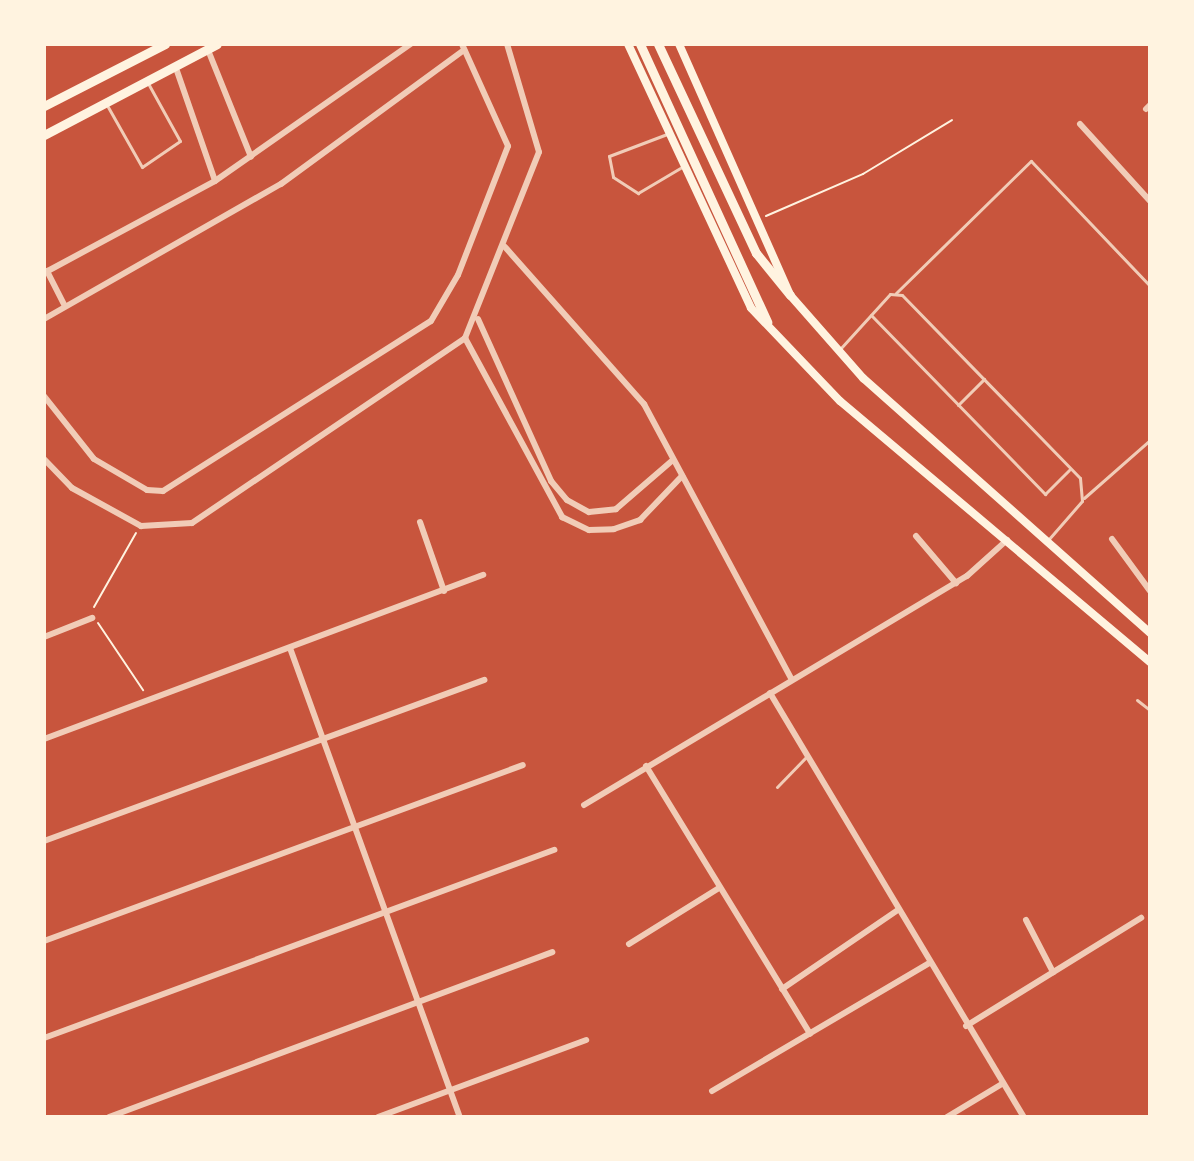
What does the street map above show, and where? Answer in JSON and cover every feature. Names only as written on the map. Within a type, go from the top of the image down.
[{"type":"main road","points":[[44,106],[163,44]]},
{"type":"main road","points":[[628,44],[734,285],[840,401],[1008,538],[1150,662]]},
{"type":"main road","points":[[640,44],[767,322]]},
{"type":"main road","points":[[679,44],[790,295]]},
{"type":"main road","points":[[44,135],[108,107],[177,71],[213,47]]},
{"type":"main road","points":[[660,49],[756,253],[790,295],[838,352],[1046,543],[1149,632]]},
{"type":"street","points":[[65,306],[46,272],[215,181],[411,44]]},
{"type":"street","points":[[44,459],[72,488],[141,526],[192,523],[465,338],[478,319],[540,142],[507,44]]},
{"type":"street","points":[[213,47],[251,157]]},
{"type":"street","points":[[44,319],[281,184],[463,47],[508,146],[458,275],[431,321],[163,491],[147,490],[94,459],[44,396]]},
{"type":"street","points":[[177,71],[215,181]]},
{"type":"street","points":[[1080,124],[1150,201]]},
{"type":"street","points":[[505,247],[644,404],[791,678]]},
{"type":"street","points":[[478,319],[545,467],[567,500],[604,513],[645,489],[673,460]]},
{"type":"street","points":[[465,338],[533,472],[562,517],[589,530],[640,520],[682,476]]},
{"type":"street","points":[[533,472],[545,467]]},
{"type":"street","points":[[420,522],[444,591]]},
{"type":"street","points":[[916,536],[956,583]]},
{"type":"street","points":[[584,805],[791,678],[956,583],[1008,538]]},
{"type":"street","points":[[1112,539],[1150,591]]},
{"type":"street","points":[[44,739],[483,575]]},
{"type":"street","points":[[44,637],[92,618]]},
{"type":"street","points":[[290,648],[460,1117]]},
{"type":"street","points":[[44,841],[484,680]]},
{"type":"street","points":[[770,693],[966,1026],[1024,1117]]},
{"type":"street","points":[[44,941],[523,765]]},
{"type":"street","points":[[646,766],[810,1034]]},
{"type":"street","points":[[44,1038],[554,850]]},
{"type":"street","points":[[629,944],[719,888]]},
{"type":"street","points":[[782,989],[898,910]]},
{"type":"street","points":[[966,1026],[1141,918]]},
{"type":"street","points":[[1026,920],[1053,972]]},
{"type":"street","points":[[109,1117],[552,952]]},
{"type":"street","points":[[712,1091],[929,963]]},
{"type":"street","points":[[378,1117],[586,1040]]},
{"type":"street","points":[[947,1117],[1002,1084]]},
{"type":"lane","points":[[108,107],[142,167],[180,141],[149,85]]},
{"type":"lane","points":[[667,134],[609,156],[613,177],[638,193],[682,167]]},
{"type":"lane","points":[[838,352],[871,315],[1031,161],[1150,286]]},
{"type":"lane","points":[[896,293],[1070,468],[1083,484],[1082,501]]},
{"type":"lane","points":[[871,315],[1045,494],[1070,468]]},
{"type":"lane","points":[[958,405],[984,379]]},
{"type":"lane","points":[[1046,543],[1082,501],[1150,440]]},
{"type":"lane","points":[[1137,700],[1150,710]]},
{"type":"lane","points":[[777,787],[807,756]]},
{"type":"path","points":[[758,221],[863,174],[952,120]]},
{"type":"path","points":[[141,526],[92,618],[114,638],[149,700]]}]
